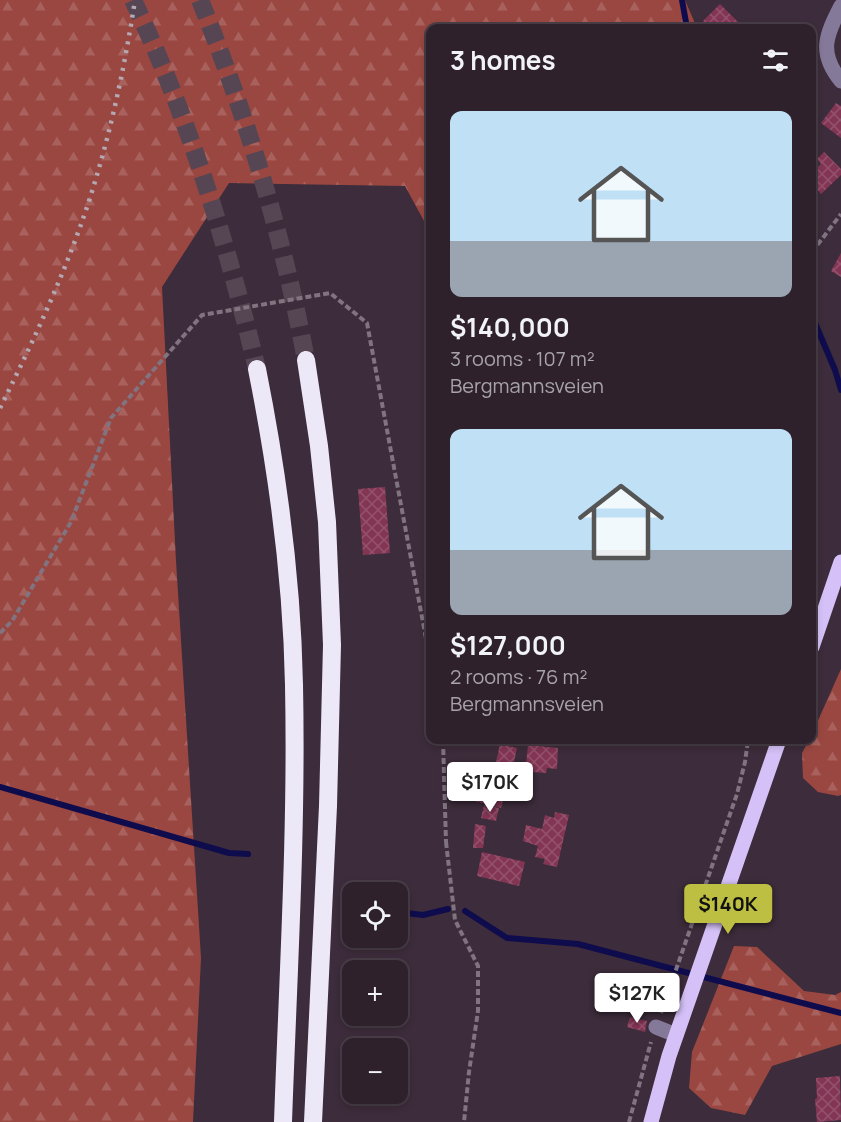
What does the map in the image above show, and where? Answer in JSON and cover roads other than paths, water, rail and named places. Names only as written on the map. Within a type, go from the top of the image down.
[{"type":"highway","points":[[306,360],[319,446],[327,522],[332,645],[330,773],[313,1122]]},
{"type":"highway","points":[[257,369],[283,527],[294,685],[294,774],[283,1122]]},
{"type":"main road","points":[[816,634],[841,562]]},
{"type":"main road","points":[[651,1122],[676,1035],[778,744]]},
{"type":"street","points":[[841,6],[827,36],[826,45],[829,63],[841,81]]},
{"type":"street","points":[[656,1027],[676,1035]]},
{"type":"waterway","points":[[682,0],[686,24]]},
{"type":"waterway","points":[[816,325],[841,390]]},
{"type":"waterway","points":[[0,787],[229,853],[248,854]]},
{"type":"waterway","points":[[408,913],[423,915],[448,909]]},
{"type":"waterway","points":[[465,911],[507,938],[578,944],[841,1013]]},
{"type":"tunnel","points":[[133,0],[172,90],[205,182],[233,275],[257,369]]},
{"type":"tunnel","points":[[200,0],[233,88],[262,177],[275,222],[306,360]]},
{"type":"railway","points":[[0,408],[46,310],[86,210],[115,106],[135,0]]}]
